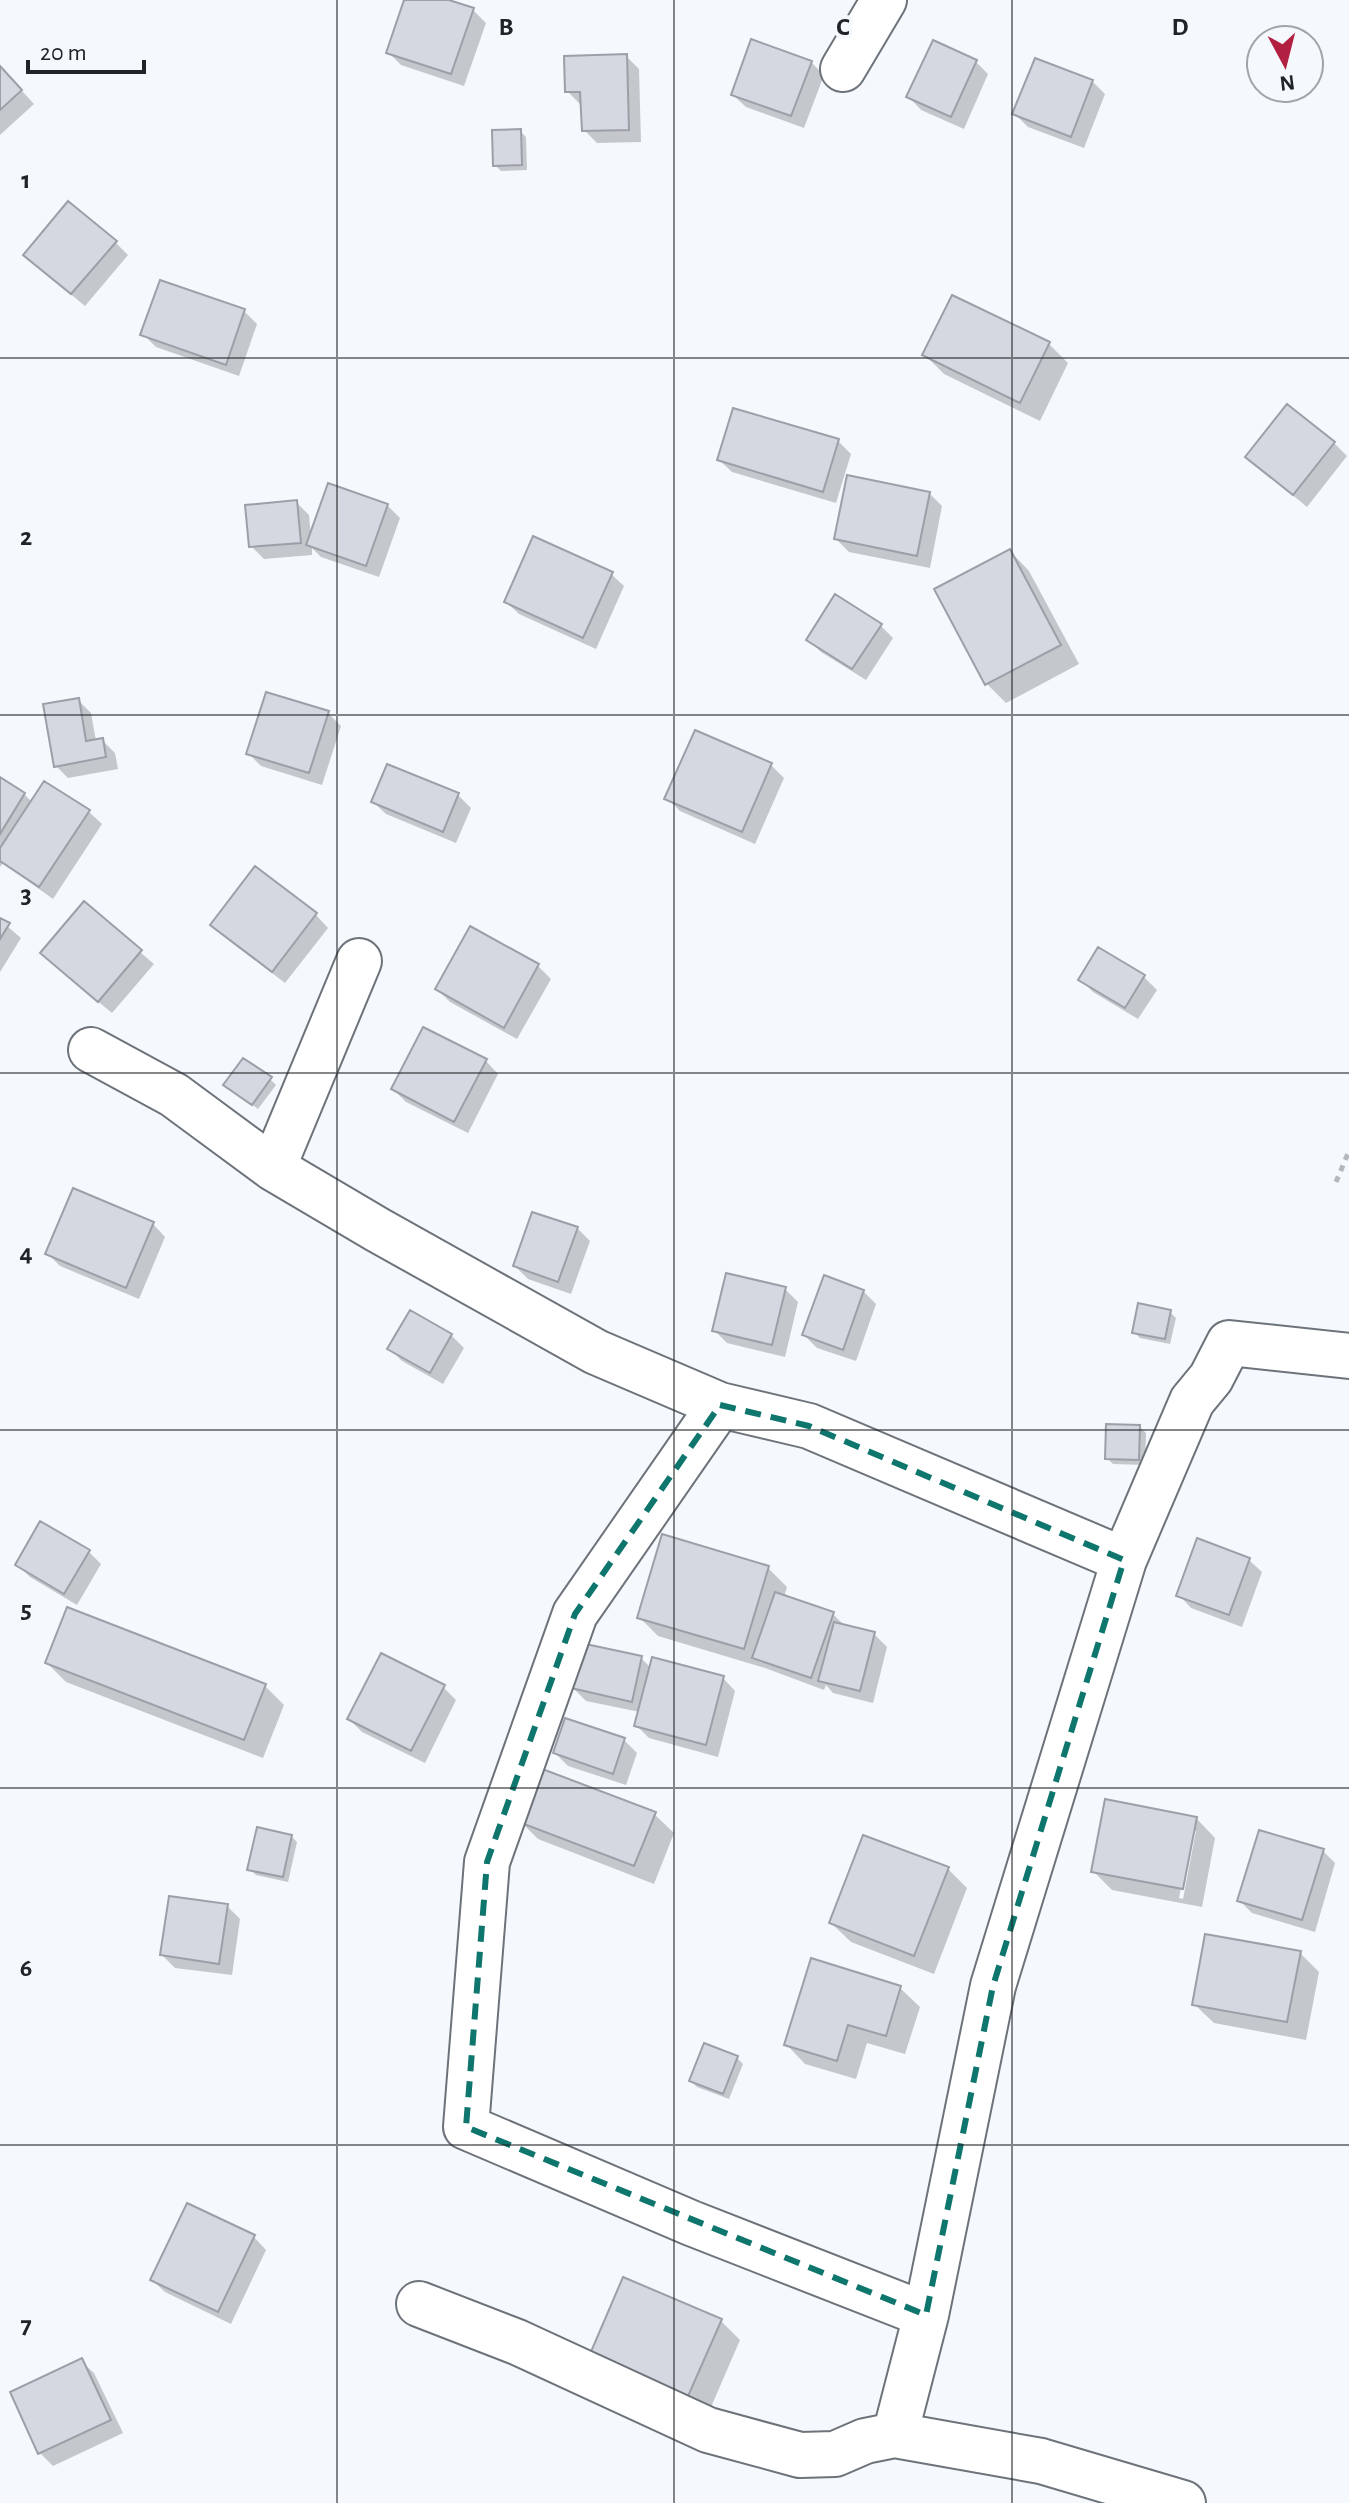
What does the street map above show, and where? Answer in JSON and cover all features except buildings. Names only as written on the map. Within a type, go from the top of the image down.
[{"type":"street","points":[[843,69],[884,0]]},
{"type":"street","points":[[273,1168],[359,961]]},
{"type":"street","points":[[91,1050],[174,1095],[273,1168],[596,1352],[720,1405],[809,1426],[1124,1560]]},
{"type":"street","points":[[895,2435],[926,2315],[993,1986],[1124,1560],[1192,1401],[1211,1378],[1229,1343],[1349,1356]]},
{"type":"street","points":[[720,1405],[575,1614],[487,1862],[466,2127],[691,2223],[926,2315]]},
{"type":"street","points":[[419,2304],[517,2342],[708,2430],[800,2455],[835,2454],[865,2441],[895,2435],[1041,2461],[1183,2503]]},
{"type":"path","points":[[1336,1182],[1349,1151]]},
{"type":"highlighted area","points":[[720,1405],[809,1426],[1124,1560],[993,1986],[926,2315],[466,2127],[487,1862],[575,1614]]}]
